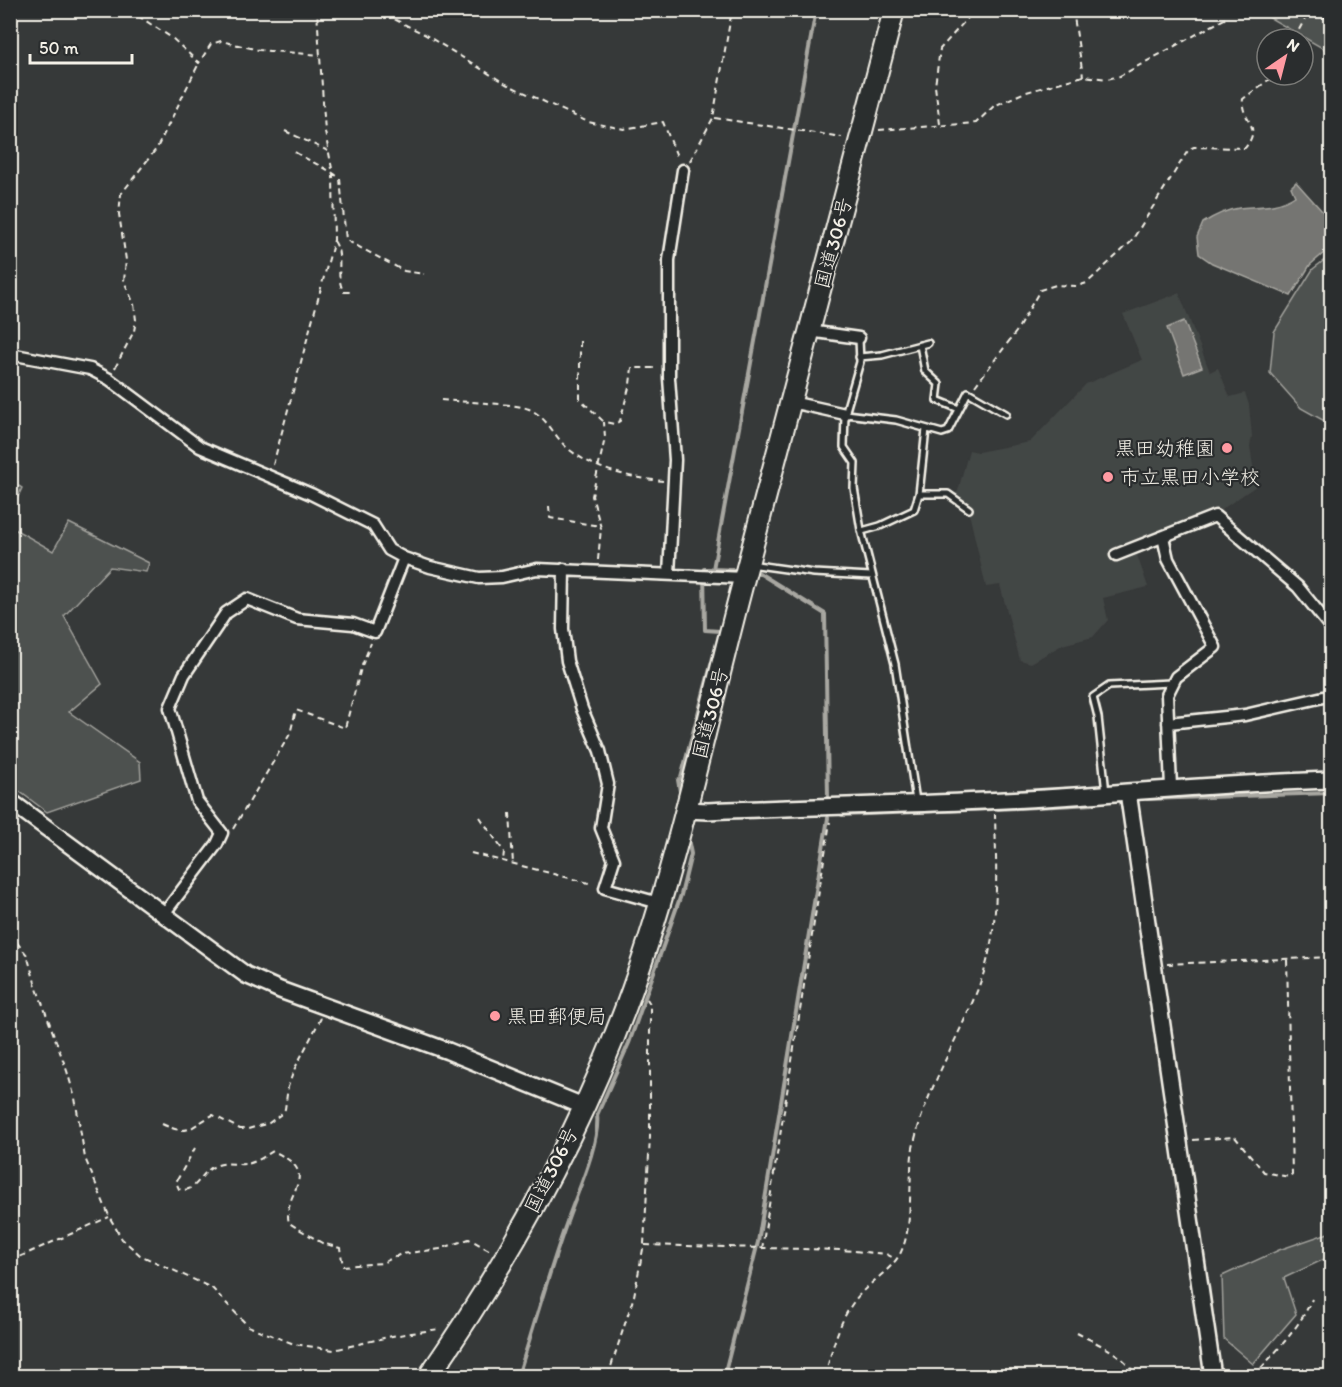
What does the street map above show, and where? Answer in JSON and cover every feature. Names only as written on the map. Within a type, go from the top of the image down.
[{"type":"highway","name":"国道306号","points":[[429,1377],[504,1260],[546,1183],[583,1106],[625,1007],[686,810],[746,571],[894,10]]},
{"type":"street","points":[[669,574],[675,460],[669,368],[669,260],[683,170]]},
{"type":"street","points":[[809,331],[859,338]]},
{"type":"street","points":[[10,354],[70,363],[90,369],[109,379],[200,447],[373,525],[385,545],[404,558],[479,578],[502,577],[537,569],[669,574],[746,571]]},
{"type":"street","points":[[791,402],[845,414]]},
{"type":"street","points":[[1116,555],[1215,516],[1298,587],[1332,628]]},
{"type":"street","points":[[1163,537],[1168,559],[1215,647],[1171,683],[1167,695],[1171,787]]},
{"type":"street","points":[[163,915],[217,844],[222,833],[197,801],[170,708],[184,675],[226,613],[247,599],[297,619],[353,624],[375,632],[404,558]]},
{"type":"street","points":[[564,570],[563,629],[567,661],[582,710],[600,750],[608,784],[601,828],[614,860],[605,888],[659,903]]},
{"type":"street","points":[[1168,723],[1245,715],[1332,695]]},
{"type":"street","points":[[686,810],[916,803],[1128,792],[1171,787],[1332,780]]},
{"type":"street","points":[[1128,792],[1213,1377]]},
{"type":"street","points":[[10,801],[246,975],[325,1007],[448,1051],[583,1106]]},
{"type":"lane","points":[[859,338],[860,362],[845,414],[844,447],[855,463],[854,488],[871,576],[878,594],[895,664],[916,803]]},
{"type":"lane","points":[[859,357],[882,355],[928,343]]},
{"type":"lane","points":[[920,345],[925,371],[939,384],[938,400],[959,409]]},
{"type":"lane","points":[[845,414],[889,418],[945,432],[969,393],[1006,414]]},
{"type":"lane","points":[[862,531],[913,512],[919,494],[926,429]]},
{"type":"lane","points":[[919,494],[948,494],[969,509]]},
{"type":"lane","points":[[746,571],[871,576]]},
{"type":"lane","points":[[1106,793],[1098,717],[1093,697],[1109,686],[1171,683]]},
{"type":"path","points":[[129,10],[172,38],[199,63]]},
{"type":"path","points":[[269,477],[333,240],[333,172],[328,151],[317,11],[332,10]]},
{"type":"path","points":[[376,10],[424,34],[506,84],[588,122],[624,129],[663,122],[683,170]]},
{"type":"path","points":[[683,170],[697,150],[713,118],[732,10]]},
{"type":"path","points":[[940,124],[935,86],[940,49],[975,10]]},
{"type":"path","points":[[1073,10],[1083,76]]},
{"type":"path","points":[[1300,27],[1307,15],[1311,13],[1332,20]]},
{"type":"path","points":[[713,118],[862,134],[875,130],[976,123],[1003,101],[1083,76],[1107,79],[1120,76],[1228,16]]},
{"type":"path","points":[[109,379],[134,331],[136,320],[134,304],[124,281],[127,268],[119,214],[122,194],[157,148],[199,63],[211,44],[221,41],[259,50],[320,55]]},
{"type":"path","points":[[969,393],[1017,332],[1040,290],[1056,285],[1077,286],[1087,283],[1131,242],[1190,149],[1194,147],[1245,148],[1252,139],[1253,129],[1242,107],[1243,99],[1259,87]]},
{"type":"path","points":[[285,130],[328,151]]},
{"type":"path","points":[[295,152],[316,166],[333,172],[340,179],[346,240],[393,266],[424,274]]},
{"type":"path","points":[[333,240],[339,254],[340,285],[344,292],[353,292]]},
{"type":"path","points":[[580,341],[580,399],[604,422],[615,424],[620,421],[628,395],[632,368],[669,368]]},
{"type":"path","points":[[441,400],[529,409],[543,419],[569,449],[598,465],[631,478],[674,482]]},
{"type":"path","points":[[599,572],[600,526],[592,496],[605,438],[604,422]]},
{"type":"path","points":[[549,506],[550,518],[600,526]]},
{"type":"path","points":[[222,833],[234,828],[290,734],[296,710],[345,728],[361,668],[375,632]]},
{"type":"path","points":[[825,1377],[839,1327],[861,1292],[902,1251],[910,1202],[913,1150],[925,1107],[945,1058],[972,1003],[984,970],[992,934],[996,870],[995,799]]},
{"type":"path","points":[[761,1249],[832,806]]},
{"type":"path","points":[[510,813],[513,864]]},
{"type":"path","points":[[480,817],[504,852],[502,861]]},
{"type":"path","points":[[471,853],[605,888]]},
{"type":"path","points":[[10,934],[27,955],[71,1083],[85,1158],[109,1217],[122,1239],[140,1255],[212,1288],[248,1326],[294,1344],[334,1350],[429,1330],[451,1328],[459,1332]]},
{"type":"path","points":[[1153,965],[1332,957]]},
{"type":"path","points":[[1179,1141],[1235,1137],[1264,1172],[1289,1177],[1292,1174],[1287,958]]},
{"type":"path","points":[[608,1377],[634,1296],[644,1245],[648,1203],[650,1004],[641,994]]},
{"type":"path","points":[[162,1124],[183,1131],[191,1129],[213,1115],[240,1129],[269,1124],[285,1109],[288,1087],[294,1070],[325,1007]]},
{"type":"path","points":[[195,1148],[176,1182],[179,1189],[190,1189],[214,1166],[227,1163],[246,1164],[273,1151],[296,1168],[299,1177],[288,1213],[289,1222],[322,1243],[340,1248],[343,1266],[382,1263],[401,1254],[440,1249],[469,1239],[504,1260]]},
{"type":"path","points":[[10,1262],[109,1217]]},
{"type":"path","points":[[644,1245],[843,1250],[886,1254],[896,1259]]},
{"type":"path","points":[[1254,1377],[1286,1341],[1312,1299]]},
{"type":"path","points":[[1077,1333],[1121,1357],[1130,1366],[1135,1377]]},
{"type":"shaded area","points":[[1258,11],[1331,11],[1331,53],[1315,44],[1315,27],[1286,27]]},
{"type":"shaded area","points":[[1296,182],[1331,221],[1332,246],[1310,265],[1291,296],[1212,263],[1199,254],[1197,237],[1203,223],[1229,210],[1268,206],[1288,200],[1295,196],[1291,187]]},
{"type":"shaded area","points":[[1331,255],[1332,418],[1328,423],[1301,408],[1270,373],[1274,332],[1313,269]]},
{"type":"shaded area","name":"市立黒田小学校","points":[[1179,293],[1210,372],[1218,368],[1230,397],[1245,393],[1249,405],[1252,436],[1250,446],[1256,486],[1221,510],[1217,508],[1112,551],[1116,561],[1137,555],[1148,587],[1103,598],[1108,620],[1093,637],[1062,645],[1031,663],[1020,660],[1000,585],[986,587],[970,517],[966,511],[969,511],[954,495],[958,491],[969,450],[978,452],[1030,442],[1086,384],[1142,360],[1123,314]]},
{"type":"shaded area","points":[[1184,321],[1202,367],[1184,374],[1167,328]]},
{"type":"shaded area","points":[[11,481],[22,488],[11,512]]},
{"type":"shaded area","points":[[69,523],[149,563],[146,572],[110,567],[64,616],[102,684],[69,712],[140,762],[141,779],[47,812],[11,785],[11,527],[53,551]]},
{"type":"shaded area","points":[[1331,1232],[1331,1256],[1284,1278],[1296,1314],[1253,1364],[1224,1339],[1222,1276],[1279,1250]]},
{"type":"waterway","points":[[737,570],[713,569],[816,10]]},
{"type":"waterway","points":[[681,797],[678,780],[681,778],[720,631],[705,630],[704,569],[713,569]]},
{"type":"waterway","points":[[759,573],[825,614],[828,797]]},
{"type":"waterway","points":[[1147,799],[1332,793]]},
{"type":"waterway","points":[[998,809],[1093,804]]},
{"type":"waterway","points":[[842,815],[992,809]]},
{"type":"waterway","points":[[724,1376],[758,1242],[828,818]]},
{"type":"waterway","points":[[518,1376],[557,1250],[589,1162],[596,1137],[597,1115],[629,1043],[681,895],[691,854],[687,834]]},
{"type":"place","name":"黒田幼稚園","points":[[1227,448]]},
{"type":"place","name":"市立黒田小学校","points":[[1108,477]]},
{"type":"place","name":"黒田郵便局","points":[[495,1016]]}]
